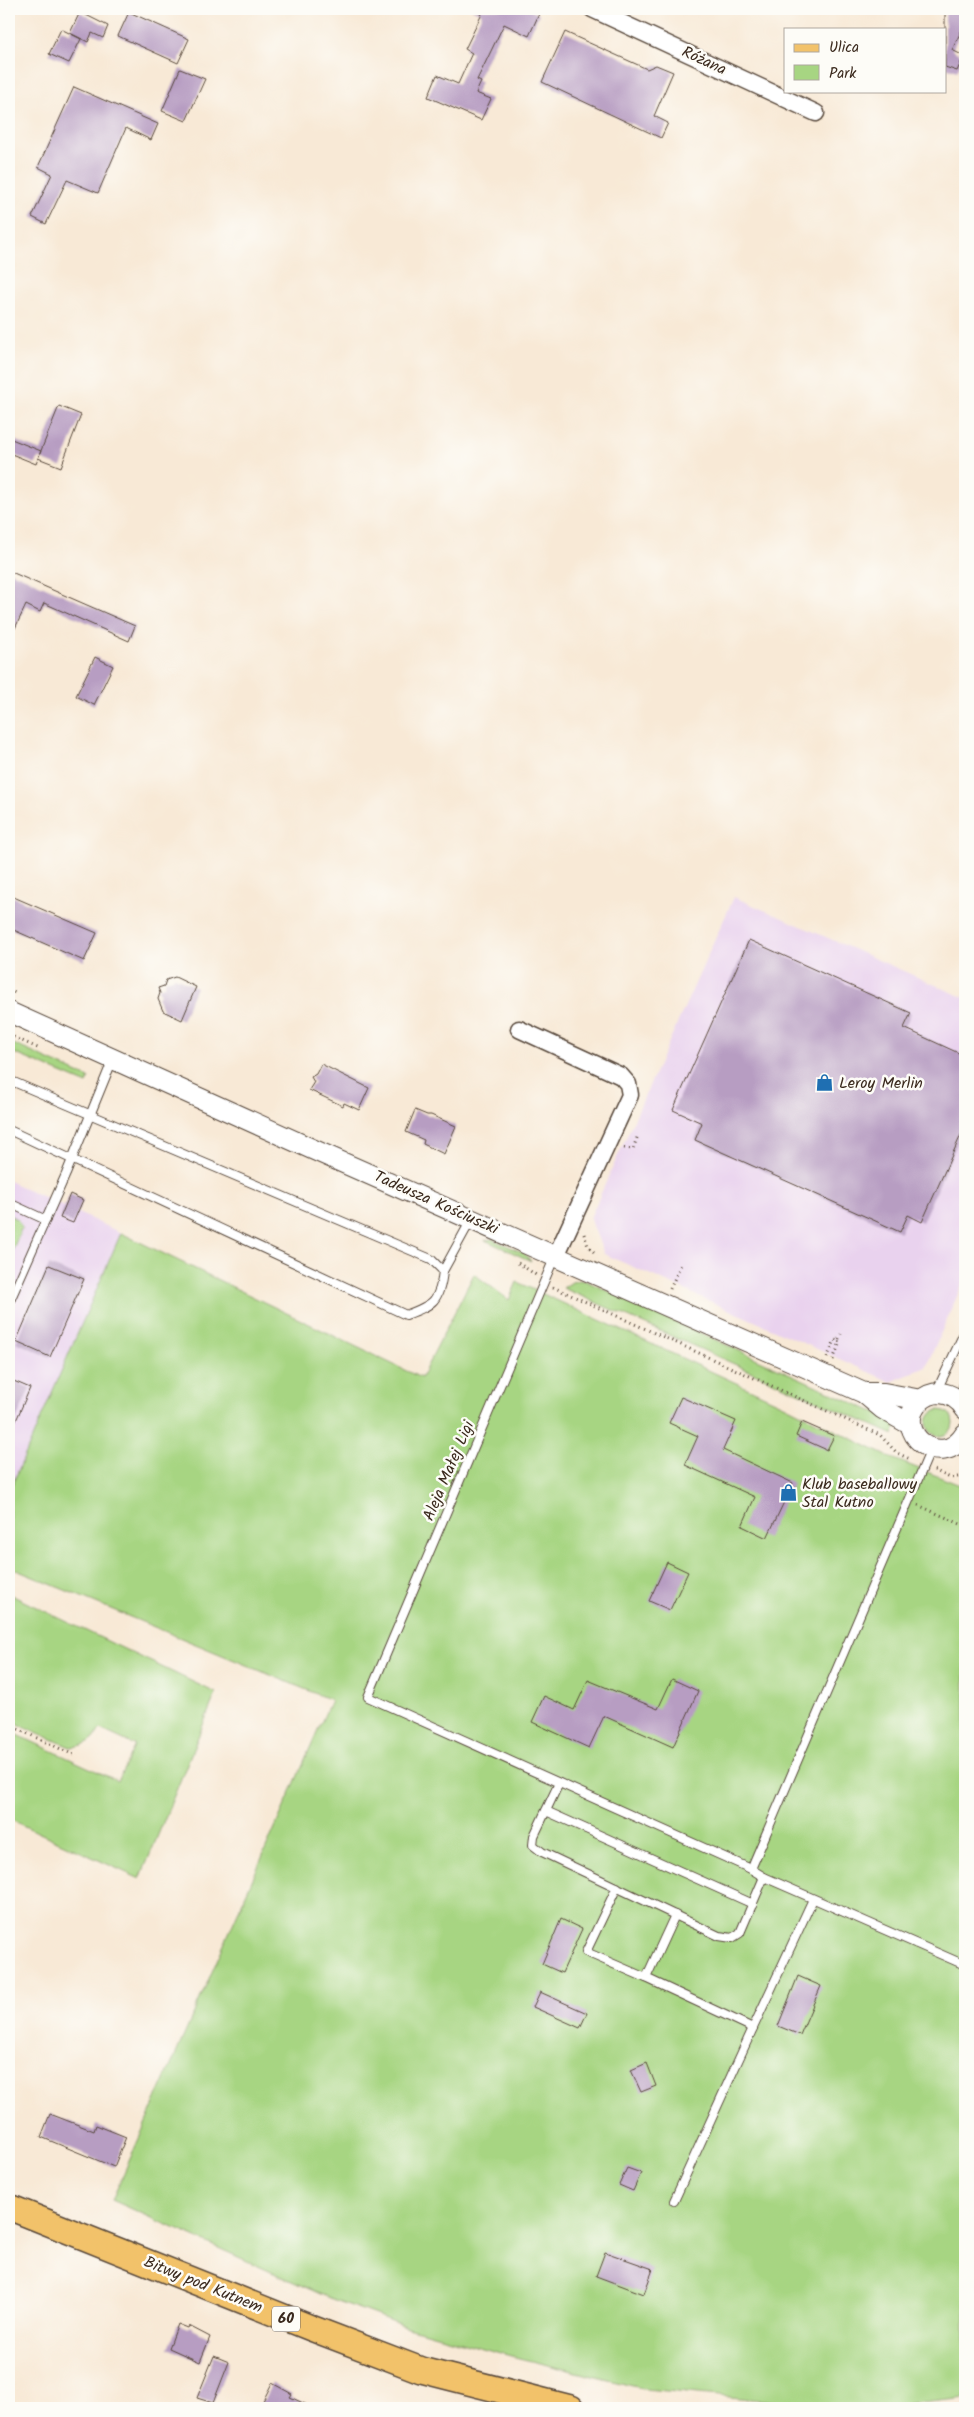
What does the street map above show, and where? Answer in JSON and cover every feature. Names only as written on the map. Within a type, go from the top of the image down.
[{"type":"main road","name":"Bitwy pod Kutnem","points":[[9,2207],[421,2370],[571,2408]]},
{"type":"street","name":"Różana","points":[[592,9],[816,114]]},
{"type":"street","name":"Tadeusza Kościuszki","points":[[9,1012],[864,1392],[883,1408],[911,1425]]},
{"type":"street","points":[[519,1029],[621,1076],[630,1089],[630,1095],[556,1256]]},
{"type":"street","name":"Tadeusza Kościuszki","points":[[864,1392],[928,1397],[949,1395],[963,1406]]},
{"type":"street","points":[[928,1397],[913,1412],[911,1425],[915,1436],[922,1444],[928,1457],[940,1450],[963,1442]]},
{"type":"lane","points":[[9,1303],[72,1160],[113,1059]]},
{"type":"lane","points":[[9,1080],[431,1259],[442,1271]]},
{"type":"lane","points":[[9,1130],[406,1315],[430,1306],[441,1287],[442,1271],[472,1219]]},
{"type":"lane","points":[[9,1203],[46,1220]]},
{"type":"lane","name":"Aleja Małej Ligi","points":[[556,1256],[368,1697],[559,1783]]},
{"type":"lane","points":[[928,1397],[965,1331]]},
{"type":"lane","points":[[963,1406],[965,1377]]},
{"type":"lane","points":[[751,1869],[928,1457]]},
{"type":"lane","points":[[764,1877],[740,1933],[732,1938],[720,1936],[542,1852],[533,1845],[534,1836],[559,1783],[751,1869],[764,1877],[965,1965]]},
{"type":"lane","points":[[546,1811],[753,1904]]},
{"type":"lane","points":[[616,1887],[586,1952],[753,2028]]},
{"type":"lane","points":[[674,2201],[813,1898]]},
{"type":"lane","points":[[646,1978],[676,1915]]},
{"type":"path","points":[[9,1035],[44,1050]]},
{"type":"path","points":[[620,1150],[625,1147],[633,1149],[638,1135]]},
{"type":"path","points":[[584,1227],[588,1246],[596,1254]]},
{"type":"path","points":[[515,1261],[566,1294],[880,1435],[897,1453],[928,1457],[950,1478],[965,1476]]},
{"type":"path","points":[[670,1290],[682,1262]]},
{"type":"path","points":[[965,1283],[963,1288],[965,1290]]},
{"type":"path","points":[[662,1286],[678,1294]]},
{"type":"path","points":[[834,1357],[841,1334]]},
{"type":"path","points":[[819,1355],[828,1358],[836,1340],[838,1341]]},
{"type":"path","points":[[909,1501],[965,1526]]},
{"type":"path","points":[[9,1725],[76,1756]]},
{"type":"shaded area","points":[[734,897],[965,998],[965,1278],[926,1367],[891,1382],[604,1254],[590,1218]]},
{"type":"shaded area","points":[[9,1181],[121,1233],[9,1492]]},
{"type":"green space","points":[[9,1042],[89,1078],[87,1084],[9,1051]]},
{"type":"green space","points":[[9,1215],[17,1219],[22,1227],[9,1259]]},
{"type":"green space","points":[[121,1233],[421,1378],[474,1274],[509,1300],[517,1282],[784,1405],[889,1457],[965,1487],[965,2398],[887,2407],[825,2406],[645,2389],[511,2356],[408,2327],[327,2297],[112,2200],[331,1700],[9,1567],[9,1492]]},
{"type":"green space","points":[[492,1239],[524,1253],[531,1261],[485,1240]]},
{"type":"green space","points":[[579,1280],[586,1281],[896,1422],[894,1435],[563,1288]]},
{"type":"green space","points":[[940,1410],[949,1414],[953,1423],[949,1432],[940,1436],[931,1432],[927,1423],[931,1414]]},
{"type":"green space","points":[[9,1594],[216,1693],[140,1879],[9,1819],[9,1731],[118,1781],[135,1745],[100,1729],[95,1737],[88,1742],[70,1747],[9,1720]]},
{"type":"building","points":[[471,9],[527,9],[539,14],[529,36],[504,24],[477,80],[481,82],[476,93],[491,99],[481,120],[428,97],[437,75],[458,84],[472,53],[465,49],[482,14]]},
{"type":"building","points":[[948,9],[958,9],[965,12],[965,23],[952,50],[964,56],[957,71],[946,67],[945,15]]},
{"type":"building","points":[[80,12],[108,26],[103,38],[92,33],[88,42],[70,33]]},
{"type":"building","points":[[129,12],[189,39],[178,63],[118,36]]},
{"type":"building","points":[[61,29],[81,39],[69,63],[49,54]]},
{"type":"building","points":[[565,32],[647,69],[656,65],[673,72],[654,116],[668,123],[661,138],[542,82]]},
{"type":"building","points":[[180,69],[205,79],[186,121],[162,111]]},
{"type":"building","points":[[74,87],[158,124],[151,140],[126,128],[98,193],[67,180],[46,224],[32,217],[52,174],[38,167]]},
{"type":"building","points":[[59,406],[81,415],[61,467],[38,458]]},
{"type":"building","points":[[9,438],[41,451],[36,464],[9,453]]},
{"type":"building","points":[[9,571],[135,626],[129,641],[44,603],[40,612],[26,605],[9,641]]},
{"type":"building","points":[[95,657],[113,666],[94,705],[76,696]]},
{"type":"building","points":[[9,895],[97,933],[84,961],[9,928]]},
{"type":"building","name":"Leroy Merlin","points":[[749,940],[911,1013],[904,1028],[965,1056],[965,1126],[922,1222],[908,1215],[900,1232],[695,1140],[702,1123],[673,1110]]},
{"type":"building","points":[[175,977],[196,987],[182,1020],[163,1011],[158,999],[160,993],[158,988],[164,986],[166,980]]},
{"type":"building","points":[[321,1064],[369,1088],[359,1110],[344,1103],[343,1106],[309,1090],[314,1082],[311,1077],[316,1074]]},
{"type":"building","points":[[415,1110],[456,1126],[444,1154],[423,1144],[424,1140],[406,1132]]},
{"type":"building","points":[[70,1194],[83,1200],[73,1223],[60,1218]]},
{"type":"building","points":[[49,1265],[84,1279],[50,1357],[16,1342]]},
{"type":"building","points":[[9,1379],[30,1388],[9,1437]]},
{"type":"building","points":[[681,1397],[736,1421],[723,1450],[793,1483],[767,1538],[742,1526],[755,1497],[685,1465],[698,1436],[669,1423]]},
{"type":"building","points":[[802,1422],[834,1436],[827,1450],[796,1436]]},
{"type":"building","points":[[667,1562],[688,1572],[670,1610],[649,1601]]},
{"type":"building","points":[[672,1679],[698,1691],[673,1747],[604,1716],[589,1748],[532,1722],[544,1696],[574,1710],[588,1680],[658,1709]]},
{"type":"building","points":[[561,1919],[582,1929],[562,1973],[542,1964]]},
{"type":"building","points":[[798,1976],[821,1986],[800,2035],[778,2026]]},
{"type":"building","points":[[540,1992],[587,2013],[580,2028],[533,2007]]},
{"type":"building","points":[[647,2063],[656,2086],[641,2092],[631,2070]]},
{"type":"building","points":[[50,2114],[94,2131],[96,2125],[126,2137],[114,2167],[41,2137]]},
{"type":"building","points":[[627,2168],[641,2173],[633,2191],[619,2185]]},
{"type":"building","points":[[605,2252],[653,2269],[644,2294],[596,2276]]},
{"type":"building","points":[[178,2324],[188,2328],[189,2326],[210,2337],[200,2362],[169,2348]]},
{"type":"building","points":[[214,2356],[229,2362],[213,2403],[197,2398]]},
{"type":"building","points":[[272,2383],[292,2394],[290,2397],[314,2408],[272,2408],[262,2403]]},
{"type":"place","name":"Leroy Merlin","points":[[825,1083]]},
{"type":"place","name":"Klub baseballowy Stal Kutno","points":[[788,1493]]}]
